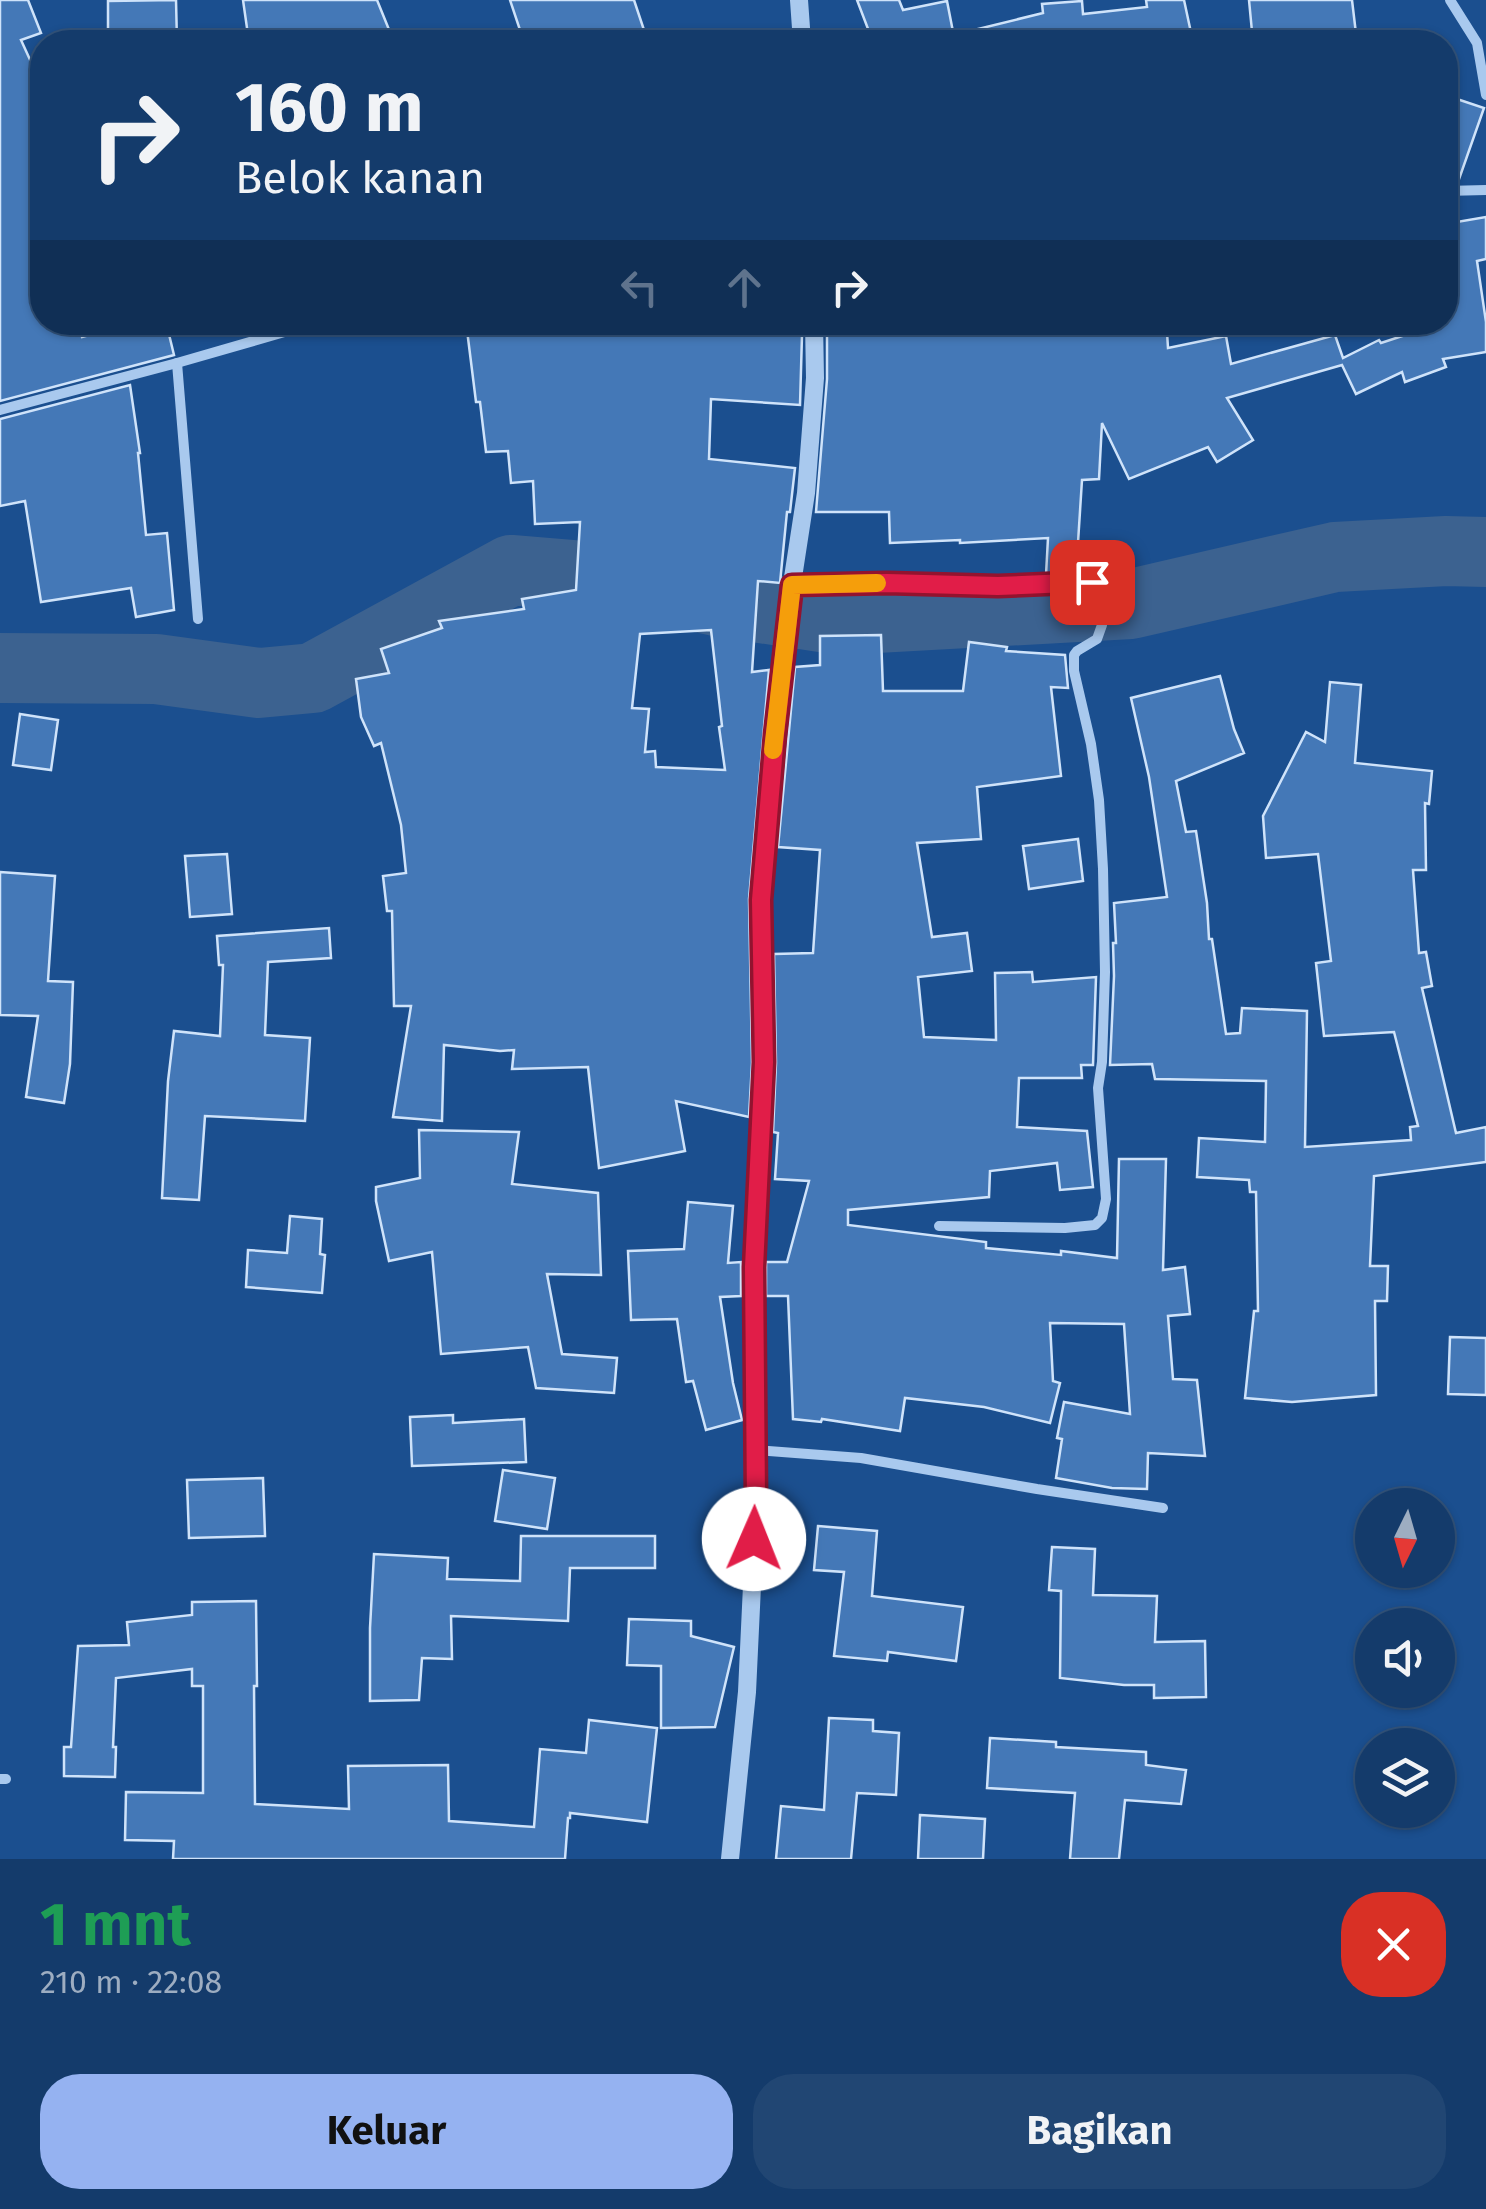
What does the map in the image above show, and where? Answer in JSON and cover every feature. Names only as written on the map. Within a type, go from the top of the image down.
[{"type":"street","points":[[799,0],[801,30]]},
{"type":"street","points":[[1450,0],[1477,43],[1486,95]]},
{"type":"street","points":[[1458,191],[1486,190]]},
{"type":"street","points":[[0,410],[276,335]]},
{"type":"street","points":[[730,1859],[747,1692],[756,1500],[754,1267],[764,1062],[761,900],[786,623],[809,455],[814,335]]},
{"type":"street","points":[[177,364],[198,619]]},
{"type":"street","points":[[791,593],[887,583],[998,586],[1092,582],[1102,590],[1102,625],[1097,639],[1080,647],[1074,655],[1100,800],[1105,972],[1098,1088],[1106,1199],[1102,1218],[1095,1225],[1065,1228],[939,1226]]},
{"type":"street","points":[[754,1450],[861,1458],[1162,1508]]},
{"type":"building","points":[[0,0],[28,0],[40,30],[30,30],[30,37],[21,40],[30,60],[30,335],[169,335],[174,355],[0,401]]},
{"type":"building","points":[[176,0],[177,30],[108,30],[108,1]]},
{"type":"building","points":[[243,0],[377,0],[389,30],[247,30]]},
{"type":"building","points":[[510,0],[634,0],[644,30],[520,30]]},
{"type":"building","points":[[857,0],[899,0],[903,10],[947,1],[953,30],[868,30]]},
{"type":"building","points":[[1146,0],[1184,0],[1190,30],[974,30],[1043,13],[1042,4],[1082,1],[1083,14],[1147,7]]},
{"type":"building","points":[[1249,0],[1352,0],[1356,30],[1252,30]]},
{"type":"building","points":[[1458,99],[1484,108],[1458,182]]},
{"type":"building","points":[[1486,217],[1486,259],[1477,261],[1486,352],[1443,359],[1446,367],[1405,382],[1402,372],[1356,394],[1342,365],[1227,398],[1253,440],[1217,462],[1208,447],[1129,479],[1102,423],[1099,479],[1082,480],[1076,574],[1046,575],[1048,538],[890,543],[889,512],[816,512],[827,335],[1167,335],[1168,348],[1226,336],[1231,364],[1335,335],[1343,358],[1379,340],[1381,343],[1405,335],[1458,335],[1458,222]]},
{"type":"building","points":[[468,335],[802,335],[800,405],[711,399],[709,459],[795,468],[780,583],[758,581],[752,672],[769,670],[749,899],[749,1117],[676,1101],[685,1151],[599,1168],[588,1067],[512,1069],[514,1050],[444,1045],[442,1121],[393,1117],[411,1006],[394,1006],[392,911],[387,911],[383,876],[406,873],[401,825],[381,743],[374,746],[361,717],[356,679],[389,673],[381,649],[442,628],[439,621],[524,609],[522,599],[576,590],[580,522],[535,524],[533,481],[511,483],[508,451],[486,452],[480,402],[476,402]],"holes":[[[711,630],[722,726],[719,727],[725,770],[656,767],[655,751],[645,752],[649,709],[632,708],[640,634]]]},
{"type":"building","points":[[130,385],[146,535],[167,533],[174,610],[136,617],[131,588],[41,602],[25,501],[0,506],[0,419]]},
{"type":"building","points":[[881,635],[883,691],[963,691],[969,642],[1007,647],[1006,651],[1065,655],[1068,688],[1051,687],[1061,776],[977,787],[981,839],[917,843],[932,937],[967,933],[972,971],[918,977],[924,1037],[996,1040],[995,973],[1032,972],[1033,982],[1096,977],[1093,1065],[1081,1065],[1082,1078],[1019,1078],[1017,1127],[1087,1131],[1093,1187],[1060,1190],[1057,1163],[990,1171],[989,1197],[848,1210],[848,1225],[986,1242],[986,1248],[1117,1258],[1119,1159],[1166,1159],[1163,1270],[1185,1267],[1190,1314],[1168,1316],[1173,1379],[1197,1380],[1205,1456],[1148,1453],[1147,1489],[1112,1488],[1056,1478],[1062,1439],[1057,1438],[1064,1402],[1130,1414],[1124,1324],[1050,1323],[1053,1381],[1060,1383],[1050,1423],[984,1407],[905,1398],[900,1431],[822,1419],[793,1419],[788,1296],[766,1296],[766,1262],[787,1262],[809,1181],[775,1179],[778,1133],[773,1132],[774,954],[813,953],[820,850],[778,847],[795,667],[820,665],[820,636]]},
{"type":"building","points":[[1220,676],[1244,753],[1176,781],[1186,832],[1196,831],[1226,1034],[1240,1033],[1242,1008],[1307,1011],[1305,1147],[1411,1140],[1410,1127],[1418,1126],[1394,1032],[1324,1036],[1316,963],[1331,961],[1318,854],[1266,858],[1263,816],[1306,732],[1325,742],[1330,682],[1361,685],[1355,763],[1432,771],[1429,804],[1425,803],[1426,870],[1413,870],[1419,953],[1426,952],[1432,986],[1422,988],[1456,1133],[1486,1127],[1486,1162],[1374,1176],[1370,1266],[1388,1266],[1387,1301],[1375,1301],[1376,1395],[1292,1402],[1245,1398],[1254,1311],[1258,1311],[1256,1192],[1250,1192],[1249,1180],[1197,1177],[1199,1138],[1265,1142],[1266,1081],[1155,1079],[1152,1064],[1110,1065],[1114,903],[1167,897],[1149,777],[1131,698]]},
{"type":"building","points":[[20,714],[58,720],[51,770],[13,765]]},
{"type":"building","points":[[1078,839],[1083,881],[1029,889],[1023,846]]},
{"type":"building","points":[[227,854],[232,914],[190,917],[185,856]]},
{"type":"building","points":[[0,872],[55,876],[48,981],[73,982],[70,1064],[64,1103],[26,1097],[38,1016],[0,1015]]},
{"type":"building","points":[[329,928],[331,958],[268,962],[265,1035],[310,1038],[305,1121],[205,1116],[199,1200],[162,1198],[174,1031],[220,1036],[223,965],[219,965],[217,936]]},
{"type":"building","points":[[419,1130],[519,1132],[512,1184],[598,1193],[601,1275],[547,1274],[562,1354],[617,1358],[614,1393],[536,1388],[528,1347],[441,1354],[432,1252],[389,1261],[376,1201],[376,1187],[420,1178]]},
{"type":"building","points":[[688,1202],[733,1206],[728,1263],[741,1262],[741,1296],[720,1297],[742,1420],[706,1430],[693,1381],[686,1382],[677,1319],[631,1320],[628,1251],[684,1249]]},
{"type":"building","points":[[290,1216],[322,1219],[322,1293],[246,1287],[248,1250],[287,1253]]},
{"type":"building","points":[[1450,1337],[1486,1338],[1486,1395],[1448,1394]]},
{"type":"building","points":[[453,1415],[453,1423],[524,1419],[526,1462],[412,1466],[410,1417]]},
{"type":"building","points":[[503,1470],[555,1478],[547,1529],[495,1521]]},
{"type":"building","points":[[263,1478],[265,1536],[189,1538],[187,1480]]},
{"type":"building","points":[[818,1526],[877,1531],[872,1596],[963,1607],[956,1661],[888,1652],[887,1661],[834,1656],[844,1572],[814,1570]]},
{"type":"building","points":[[521,1536],[655,1536],[655,1568],[570,1568],[568,1621],[451,1616],[452,1659],[422,1658],[419,1700],[370,1701],[374,1554],[448,1558],[447,1579],[520,1581]]},
{"type":"building","points":[[1052,1547],[1095,1549],[1093,1595],[1157,1596],[1155,1642],[1205,1641],[1206,1697],[1154,1698],[1154,1685],[1060,1678],[1061,1591],[1049,1590]]},
{"type":"building","points":[[256,1601],[255,1804],[349,1809],[348,1766],[448,1765],[449,1821],[534,1827],[540,1749],[586,1753],[589,1720],[657,1728],[647,1822],[570,1813],[565,1859],[173,1859],[174,1841],[125,1840],[126,1792],[203,1793],[203,1686],[192,1686],[192,1669],[116,1678],[115,1777],[64,1776],[64,1747],[71,1747],[78,1646],[129,1645],[127,1622],[192,1615],[192,1602]]},
{"type":"building","points":[[629,1619],[691,1621],[691,1636],[734,1647],[715,1727],[661,1728],[661,1666],[627,1665]]},
{"type":"building","points":[[829,1718],[873,1720],[873,1731],[899,1733],[896,1795],[857,1793],[851,1859],[776,1859],[781,1806],[824,1810]]},
{"type":"building","points":[[990,1738],[1056,1742],[1056,1747],[1146,1752],[1146,1765],[1186,1770],[1181,1804],[1125,1800],[1119,1859],[1070,1859],[1075,1793],[987,1788]]},
{"type":"building","points":[[920,1815],[985,1819],[983,1859],[918,1859]]},
{"type":"waterway","points":[[0,668],[156,669],[259,683],[313,678],[511,570],[619,579],[721,602],[840,620],[1131,604],[1335,557],[1486,552]]},
{"type":"slow traffic","points":[[773,750],[792,585],[877,583]]},
{"type":"route","points":[[754,1539],[754,1267],[764,1062],[761,900],[792,585],[998,586],[1092,582]]}]
